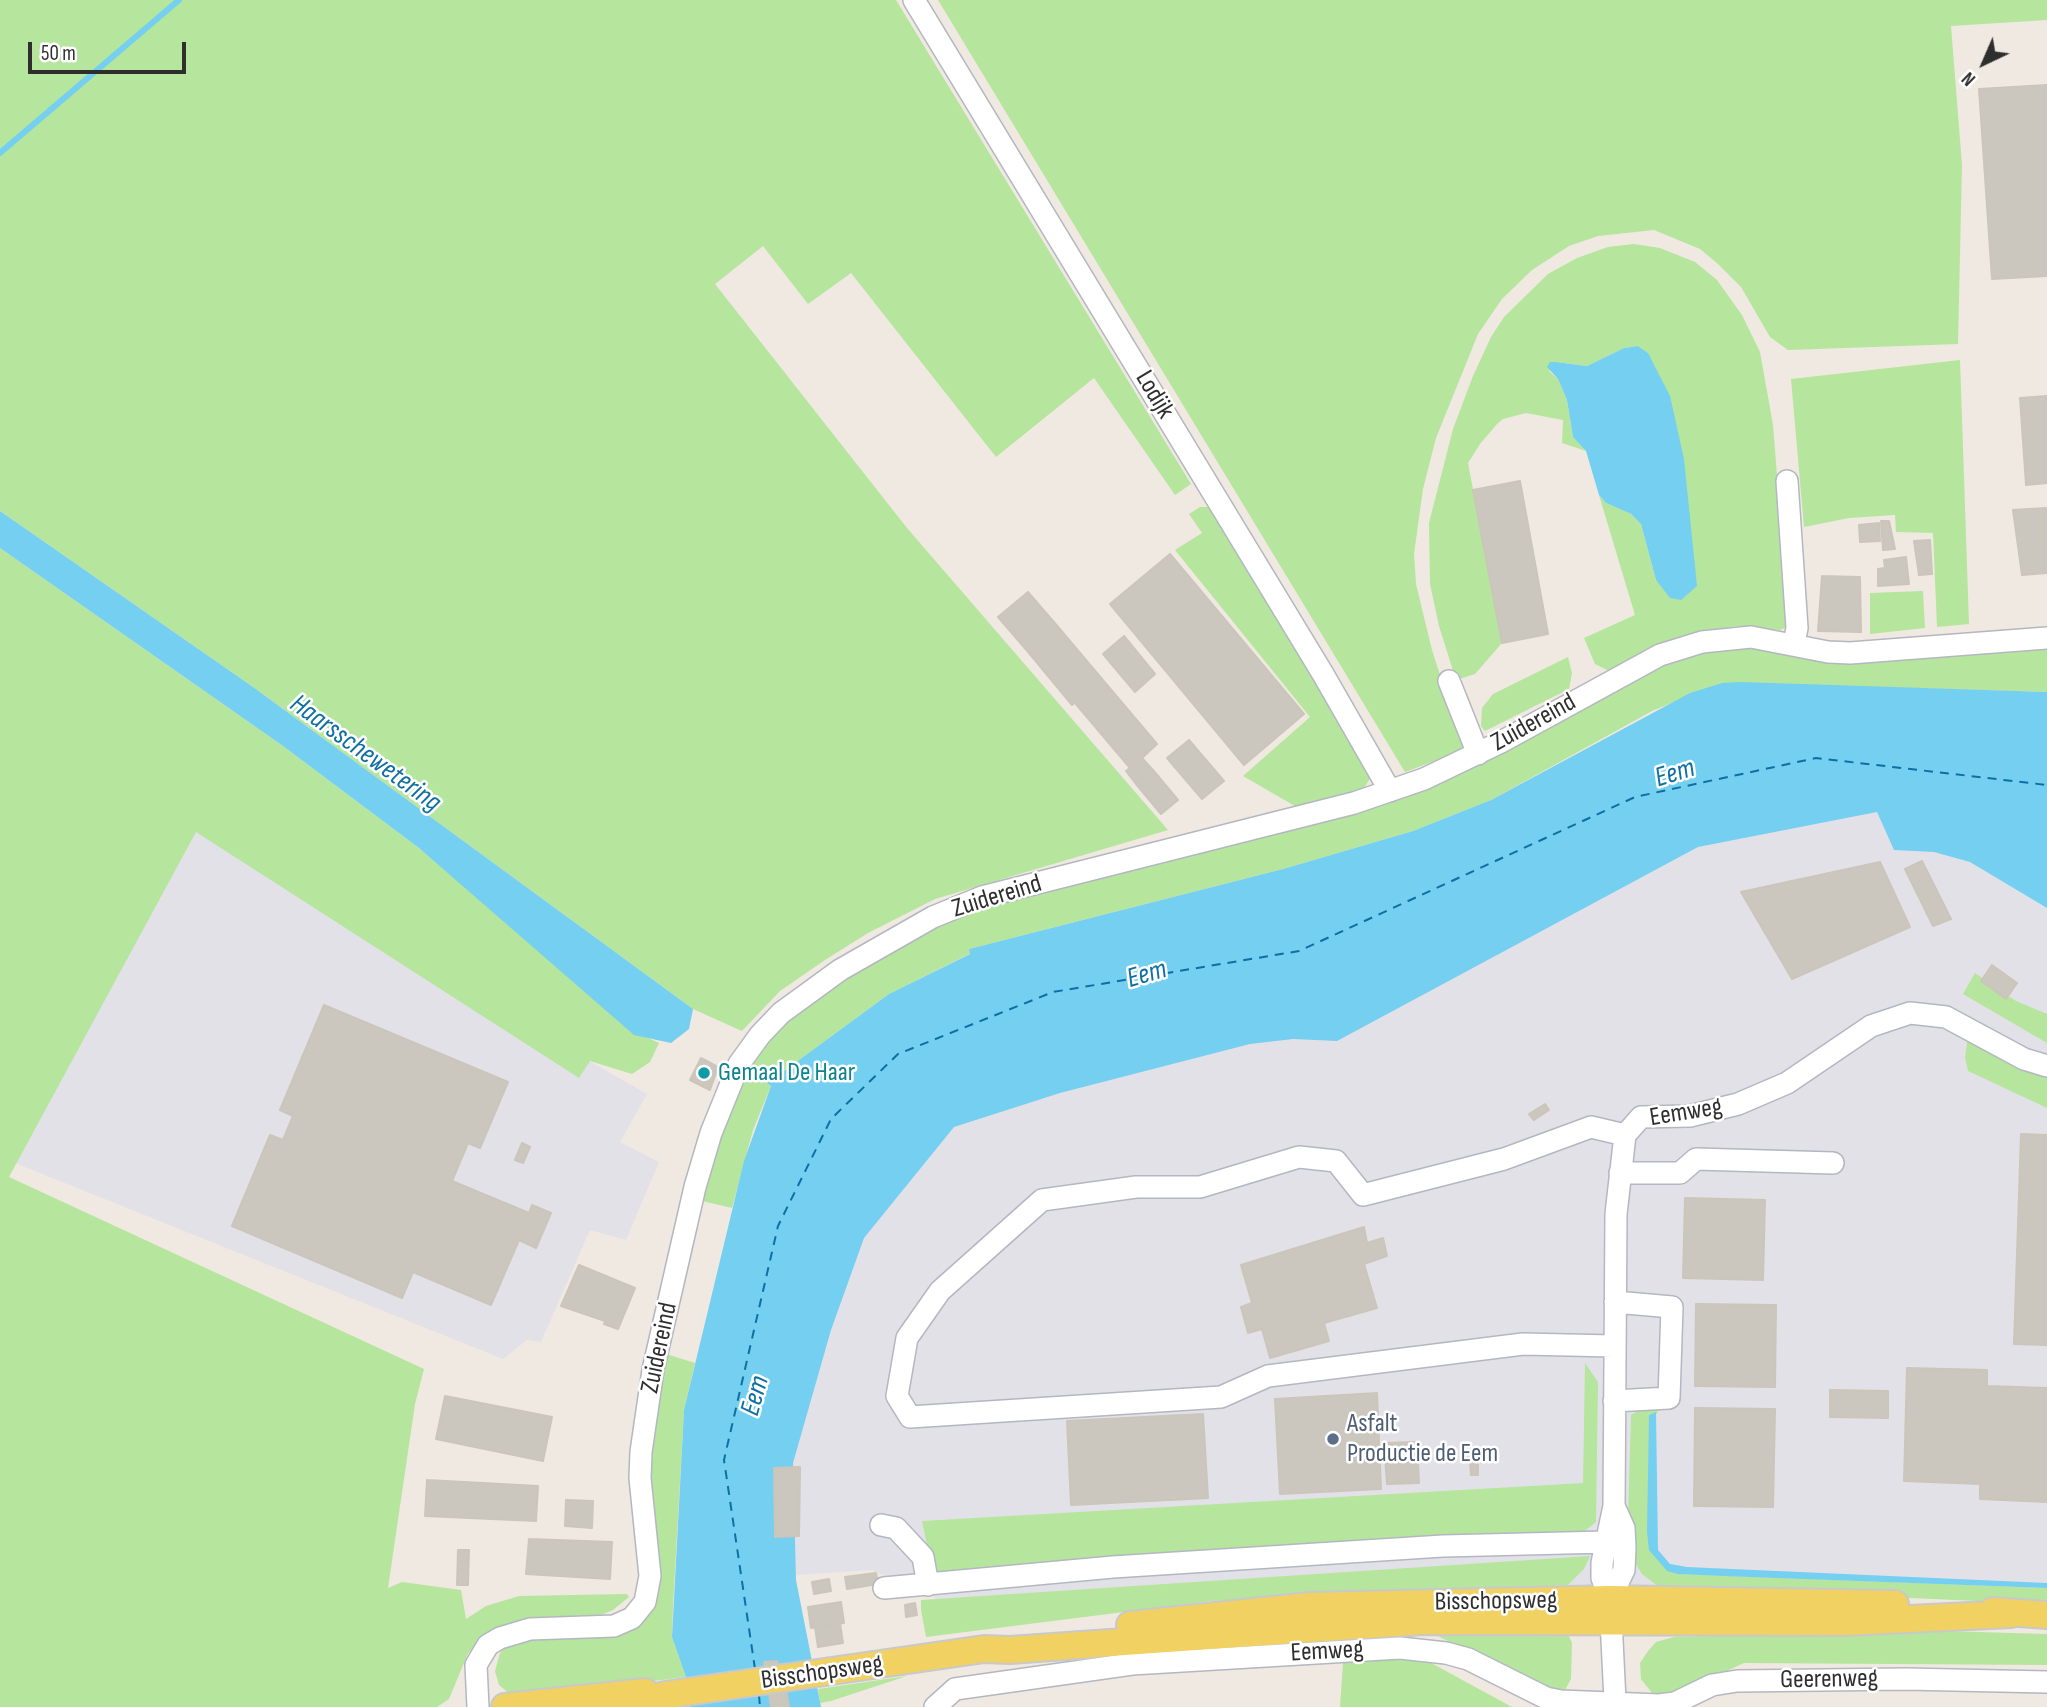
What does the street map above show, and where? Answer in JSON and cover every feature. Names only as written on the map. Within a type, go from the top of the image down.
[{"type":"main road","name":"Bisschopsweg","points":[[624,1707],[663,1696],[984,1649],[1009,1639],[1310,1606],[1610,1610],[1846,1622],[2011,1614],[2047,1615]]},
{"type":"main road","name":"Bisschopsweg","points":[[505,1707],[647,1691],[663,1696]]},
{"type":"street","name":"Lodijk","points":[[915,0],[1323,674],[1390,791]]},
{"type":"street","points":[[1787,481],[1797,628],[1794,643]]},
{"type":"street","name":"Zuidereind","points":[[478,1707],[476,1665],[488,1645],[513,1631],[605,1627],[623,1623],[639,1610],[648,1596],[650,1576],[639,1478],[653,1370],[695,1187],[711,1133],[739,1064],[768,1026],[840,970],[898,935],[968,902],[1354,803],[1435,775],[1671,651],[1737,636],[1794,643],[1828,652],[1878,653],[2047,638]]},
{"type":"street","points":[[1449,681],[1478,754]]},
{"type":"street","name":"Eemweg","points":[[935,1707],[955,1689],[1132,1664],[1400,1648],[1446,1653],[1468,1659],[1546,1699],[1615,1701],[1610,1610],[1602,1578],[1614,1506],[1616,1214],[1625,1135],[1642,1117],[1690,1116],[1738,1104],[1787,1083],[1871,1026],[1910,1013],[1946,1017],[2025,1059],[2047,1066]]},
{"type":"street","points":[[1614,1346],[1522,1344],[1268,1376],[1221,1397],[910,1417],[897,1396],[907,1338],[940,1291],[1042,1200],[1136,1187],[1200,1187],[1299,1157],[1336,1161],[1363,1195],[1504,1159],[1591,1127],[1625,1135]]},
{"type":"street","points":[[1620,1173],[1680,1173],[1696,1159],[1833,1163]]},
{"type":"street","points":[[1614,1401],[1669,1398],[1672,1307],[1615,1302]]},
{"type":"street","name":"Eemweg","points":[[1610,1610],[1624,1570],[1625,1547],[1624,1528],[1614,1506]]},
{"type":"street","points":[[881,1525],[896,1528],[923,1557],[928,1585]]},
{"type":"street","points":[[884,1588],[1113,1567],[1388,1549],[1606,1542]]},
{"type":"street","name":"Geerenweg","points":[[1615,1701],[1659,1705],[1675,1703],[1712,1685],[1737,1681],[1906,1679],[2047,1682]]},
{"type":"shaded area","points":[[1900,787],[2047,850],[2047,1591],[1390,1590],[980,1618],[872,1570],[780,1576],[778,1427],[843,1231],[956,1112],[1723,820]]},
{"type":"shaded area","points":[[195,807],[490,1005],[647,1094],[620,1142],[659,1162],[626,1240],[590,1230],[541,1342],[527,1340],[503,1359],[5,1159]]},
{"type":"green space","points":[[0,0],[896,0],[1191,484],[1175,495],[1094,378],[996,457],[851,273],[808,304],[763,246],[715,284],[907,528],[1168,830],[935,899],[868,933],[825,960],[780,991],[742,1031],[693,1009],[253,687],[0,511]]},
{"type":"green space","points":[[938,0],[2047,0],[2047,20],[1951,26],[1962,165],[1958,344],[1788,350],[1770,337],[1741,287],[1718,264],[1700,249],[1654,230],[1598,236],[1569,246],[1532,270],[1502,299],[1478,334],[1436,438],[1423,489],[1414,554],[1416,584],[1432,650],[1464,750],[1405,772]]},
{"type":"green space","points":[[1634,244],[1660,248],[1695,262],[1717,280],[1742,315],[1760,352],[1773,425],[1789,626],[1780,630],[1737,626],[1712,630],[1657,646],[1615,669],[1607,670],[1595,664],[1584,638],[1635,615],[1599,495],[1606,503],[1631,514],[1641,524],[1656,580],[1670,597],[1648,353],[1638,346],[1624,348],[1587,366],[1556,362],[1549,371],[1558,379],[1567,400],[1573,437],[1586,451],[1562,443],[1563,420],[1526,413],[1503,419],[1497,424],[1468,463],[1502,643],[1475,674],[1456,680],[1439,626],[1430,584],[1429,523],[1453,429],[1473,376],[1491,337],[1504,317],[1548,274],[1577,258],[1608,247]]},
{"type":"green space","points":[[1960,360],[1969,624],[1937,627],[1933,533],[1896,532],[1895,515],[1849,518],[1804,527],[1791,379]]},
{"type":"green space","points":[[1200,507],[1210,507],[1370,767],[1371,777],[1364,788],[1351,795],[1300,809],[1243,776],[1310,717],[1175,550],[1202,533],[1189,514]]},
{"type":"green space","points":[[0,548],[283,746],[419,848],[644,1036],[659,1043],[650,1062],[632,1074],[590,1061],[579,1078],[196,832],[9,1177],[424,1369],[415,1404],[388,1588],[402,1582],[461,1590],[466,1619],[486,1606],[519,1596],[627,1594],[629,1597],[613,1610],[588,1620],[491,1632],[468,1653],[449,1699],[437,1707],[0,1707]]},
{"type":"green space","points":[[1923,591],[1925,628],[1870,634],[1870,593]]},
{"type":"green space","points":[[1718,646],[2047,646],[2047,692],[1722,683],[1652,711],[1491,800],[1413,831],[1283,869],[969,949],[971,953],[889,994],[780,1074],[767,1067],[761,1079],[771,1086],[753,1130],[732,1208],[702,1201],[716,1147],[756,1054],[773,1031],[862,965],[971,909],[1347,812],[1651,668]]},
{"type":"green space","points":[[1568,657],[1572,673],[1569,689],[1485,731],[1481,726],[1482,708],[1493,694]]},
{"type":"green space","points":[[1975,973],[2016,1001],[2047,1014],[2047,1043],[1963,994]]},
{"type":"green space","points":[[1968,1037],[2047,1076],[2047,1108],[1968,1071],[1965,1057]]},
{"type":"green space","points":[[666,1354],[695,1363],[684,1410],[672,1637],[686,1677],[564,1692],[511,1695],[499,1685],[495,1671],[500,1653],[506,1646],[519,1640],[643,1621],[648,1478]]},
{"type":"green space","points":[[1585,1363],[1598,1382],[1596,1522],[1581,1534],[934,1578],[922,1521],[1583,1483]]},
{"type":"green space","points":[[1645,1406],[1659,1407],[1657,1414],[1649,1415],[1649,1550],[1678,1574],[2047,1588],[2047,1604],[1659,1587],[1642,1574],[1633,1559],[1628,1517],[1631,1415]]},
{"type":"green space","points":[[1590,1556],[1584,1569],[1568,1585],[1211,1601],[926,1637],[921,1610],[921,1600]]},
{"type":"green space","points":[[1944,1631],[2047,1634],[2047,1665],[1744,1663],[1670,1697],[1652,1693],[1641,1679],[1640,1663],[1648,1651],[1656,1642],[1674,1637]]},
{"type":"green space","points":[[1434,1634],[1568,1634],[1572,1643],[1571,1679],[1565,1690],[1554,1695]]},
{"type":"green space","points":[[1422,1658],[1512,1707],[1340,1707],[1343,1663]]},
{"type":"green space","points":[[907,1676],[831,1701],[820,1703],[818,1689]]},
{"type":"water","points":[[1638,346],[1648,353],[1670,396],[1684,459],[1697,586],[1681,600],[1670,598],[1656,580],[1641,524],[1631,514],[1606,503],[1599,495],[1586,451],[1573,437],[1567,400],[1558,379],[1547,367],[1550,362],[1587,366],[1624,348]]},
{"type":"water","points":[[0,511],[253,687],[693,1009],[689,1029],[671,1043],[634,1035],[419,848],[283,746],[0,548]]},
{"type":"water","name":"Eem","points":[[1722,683],[2047,692],[2047,908],[1970,862],[1934,852],[1894,850],[1877,812],[1698,847],[1337,1041],[1293,1039],[1250,1044],[1060,1093],[954,1127],[864,1238],[831,1330],[793,1463],[796,1580],[821,1707],[690,1707],[686,1677],[672,1637],[684,1410],[744,1161],[771,1086],[761,1079],[767,1067],[780,1074],[889,994],[970,954],[969,949],[1283,869],[1413,831],[1491,800],[1690,693]]},
{"type":"water","points":[[1656,1412],[1658,1550],[1670,1564],[1687,1567],[2047,1583],[2047,1588],[1678,1574],[1667,1571],[1649,1550],[1647,1532],[1649,1415]]},
{"type":"building","points":[[2047,85],[2047,276],[1992,279],[1979,89]]},
{"type":"building","points":[[2047,396],[2047,483],[2026,485],[2020,398]]},
{"type":"building","points":[[1520,481],[1548,634],[1502,643],[1473,490]]},
{"type":"building","points":[[2046,508],[2047,573],[2022,575],[2013,510]]},
{"type":"building","points":[[1881,521],[1889,521],[1895,549],[1883,550]]},
{"type":"building","points":[[1879,523],[1880,541],[1860,542],[1859,525]]},
{"type":"building","points":[[1930,540],[1932,574],[1919,575],[1914,541]]},
{"type":"building","points":[[1170,554],[1304,714],[1244,765],[1110,604]]},
{"type":"building","points":[[1906,557],[1909,584],[1878,586],[1878,569],[1885,568],[1884,560]]},
{"type":"building","points":[[1822,576],[1860,577],[1861,632],[1818,631]]},
{"type":"building","points":[[1028,592],[1059,628],[1029,653],[998,617]]},
{"type":"building","points":[[1059,628],[1102,679],[1072,705],[1029,653]]},
{"type":"building","points":[[1124,636],[1155,674],[1135,692],[1103,654]]},
{"type":"building","points":[[1102,679],[1157,744],[1142,758],[1153,770],[1136,784],[1126,771],[1130,768],[1075,703]]},
{"type":"building","points":[[1189,740],[1224,781],[1202,799],[1167,758]]},
{"type":"building","points":[[1153,770],[1178,800],[1161,814],[1136,784]]},
{"type":"building","points":[[1922,861],[1951,919],[1933,926],[1905,869]]},
{"type":"building","points":[[1880,862],[1910,927],[1792,979],[1741,892]]},
{"type":"building","points":[[1992,965],[2017,983],[2006,999],[1981,981]]},
{"type":"building","points":[[324,1005],[508,1082],[480,1148],[468,1143],[452,1181],[529,1213],[532,1205],[551,1213],[536,1248],[519,1240],[491,1305],[413,1272],[402,1298],[232,1226],[270,1135],[283,1140],[293,1116],[280,1110]]},
{"type":"building","name":"Gemaal De Haar","points":[[701,1058],[718,1067],[710,1090],[690,1080]]},
{"type":"building","points":[[1545,1104],[1549,1110],[1534,1120],[1529,1114]]},
{"type":"building","points":[[2021,1134],[2047,1135],[2047,1345],[2014,1344]]},
{"type":"building","points":[[522,1143],[530,1147],[523,1163],[515,1160]]},
{"type":"building","points":[[1685,1198],[1765,1200],[1763,1280],[1683,1278]]},
{"type":"building","points":[[1364,1227],[1367,1243],[1383,1238],[1387,1256],[1364,1264],[1377,1308],[1324,1323],[1329,1341],[1270,1358],[1262,1329],[1248,1333],[1241,1307],[1252,1303],[1241,1265]]},
{"type":"building","points":[[579,1265],[635,1288],[618,1329],[604,1324],[605,1321],[561,1306]]},
{"type":"building","points":[[1696,1304],[1776,1305],[1775,1387],[1695,1386]]},
{"type":"building","points":[[1907,1368],[1987,1370],[1987,1386],[2047,1388],[2047,1502],[1980,1499],[1980,1484],[1904,1481]]},
{"type":"building","points":[[1830,1390],[1888,1391],[1888,1418],[1830,1417]]},
{"type":"building","points":[[1377,1393],[1381,1489],[1280,1494],[1275,1399]]},
{"type":"building","points":[[445,1396],[552,1417],[543,1461],[436,1439]]},
{"type":"building","points":[[1695,1408],[1775,1409],[1773,1507],[1694,1506]]},
{"type":"building","points":[[1203,1414],[1208,1498],[1071,1505],[1067,1421]]},
{"type":"building","points":[[1417,1442],[1419,1483],[1387,1484],[1384,1443]]},
{"type":"building","points":[[1466,1457],[1478,1457],[1478,1475],[1471,1475],[1470,1461],[1466,1461]]},
{"type":"building","points":[[800,1467],[799,1536],[775,1537],[774,1468]]},
{"type":"building","points":[[427,1480],[538,1486],[536,1521],[425,1516]]},
{"type":"building","points":[[566,1500],[593,1501],[592,1528],[565,1526]]},
{"type":"building","points":[[529,1539],[612,1542],[610,1579],[526,1574]]},
{"type":"building","points":[[458,1550],[469,1550],[468,1585],[457,1585]]},
{"type":"building","points":[[876,1573],[878,1584],[847,1589],[845,1577]]},
{"type":"building","points":[[829,1579],[831,1591],[814,1594],[812,1582]]},
{"type":"building","points":[[841,1602],[844,1623],[811,1628],[808,1607]]},
{"type":"building","points":[[915,1603],[917,1615],[906,1617],[905,1605]]},
{"type":"building","points":[[840,1623],[843,1643],[818,1647],[815,1627]]},
{"type":"building","points":[[777,1661],[778,1665],[782,1664],[789,1707],[771,1707],[764,1662]]},
{"type":"waterway","points":[[0,153],[179,0]]},
{"type":"ferry route","points":[[755,1669],[724,1460],[778,1226],[831,1119],[898,1054],[1053,992],[1299,951],[1635,797],[1816,758],[2047,785]]},
{"type":"ferry route","points":[[759,1695],[760,1707]]},
{"type":"place","name":"Gemaal De Haar","points":[[704,1073]]},
{"type":"place","name":"Asfalt Productie de Eem","points":[[1333,1439]]},
{"type":"water label","name":"Haarsschewetering","points":[[365,754]]}]
